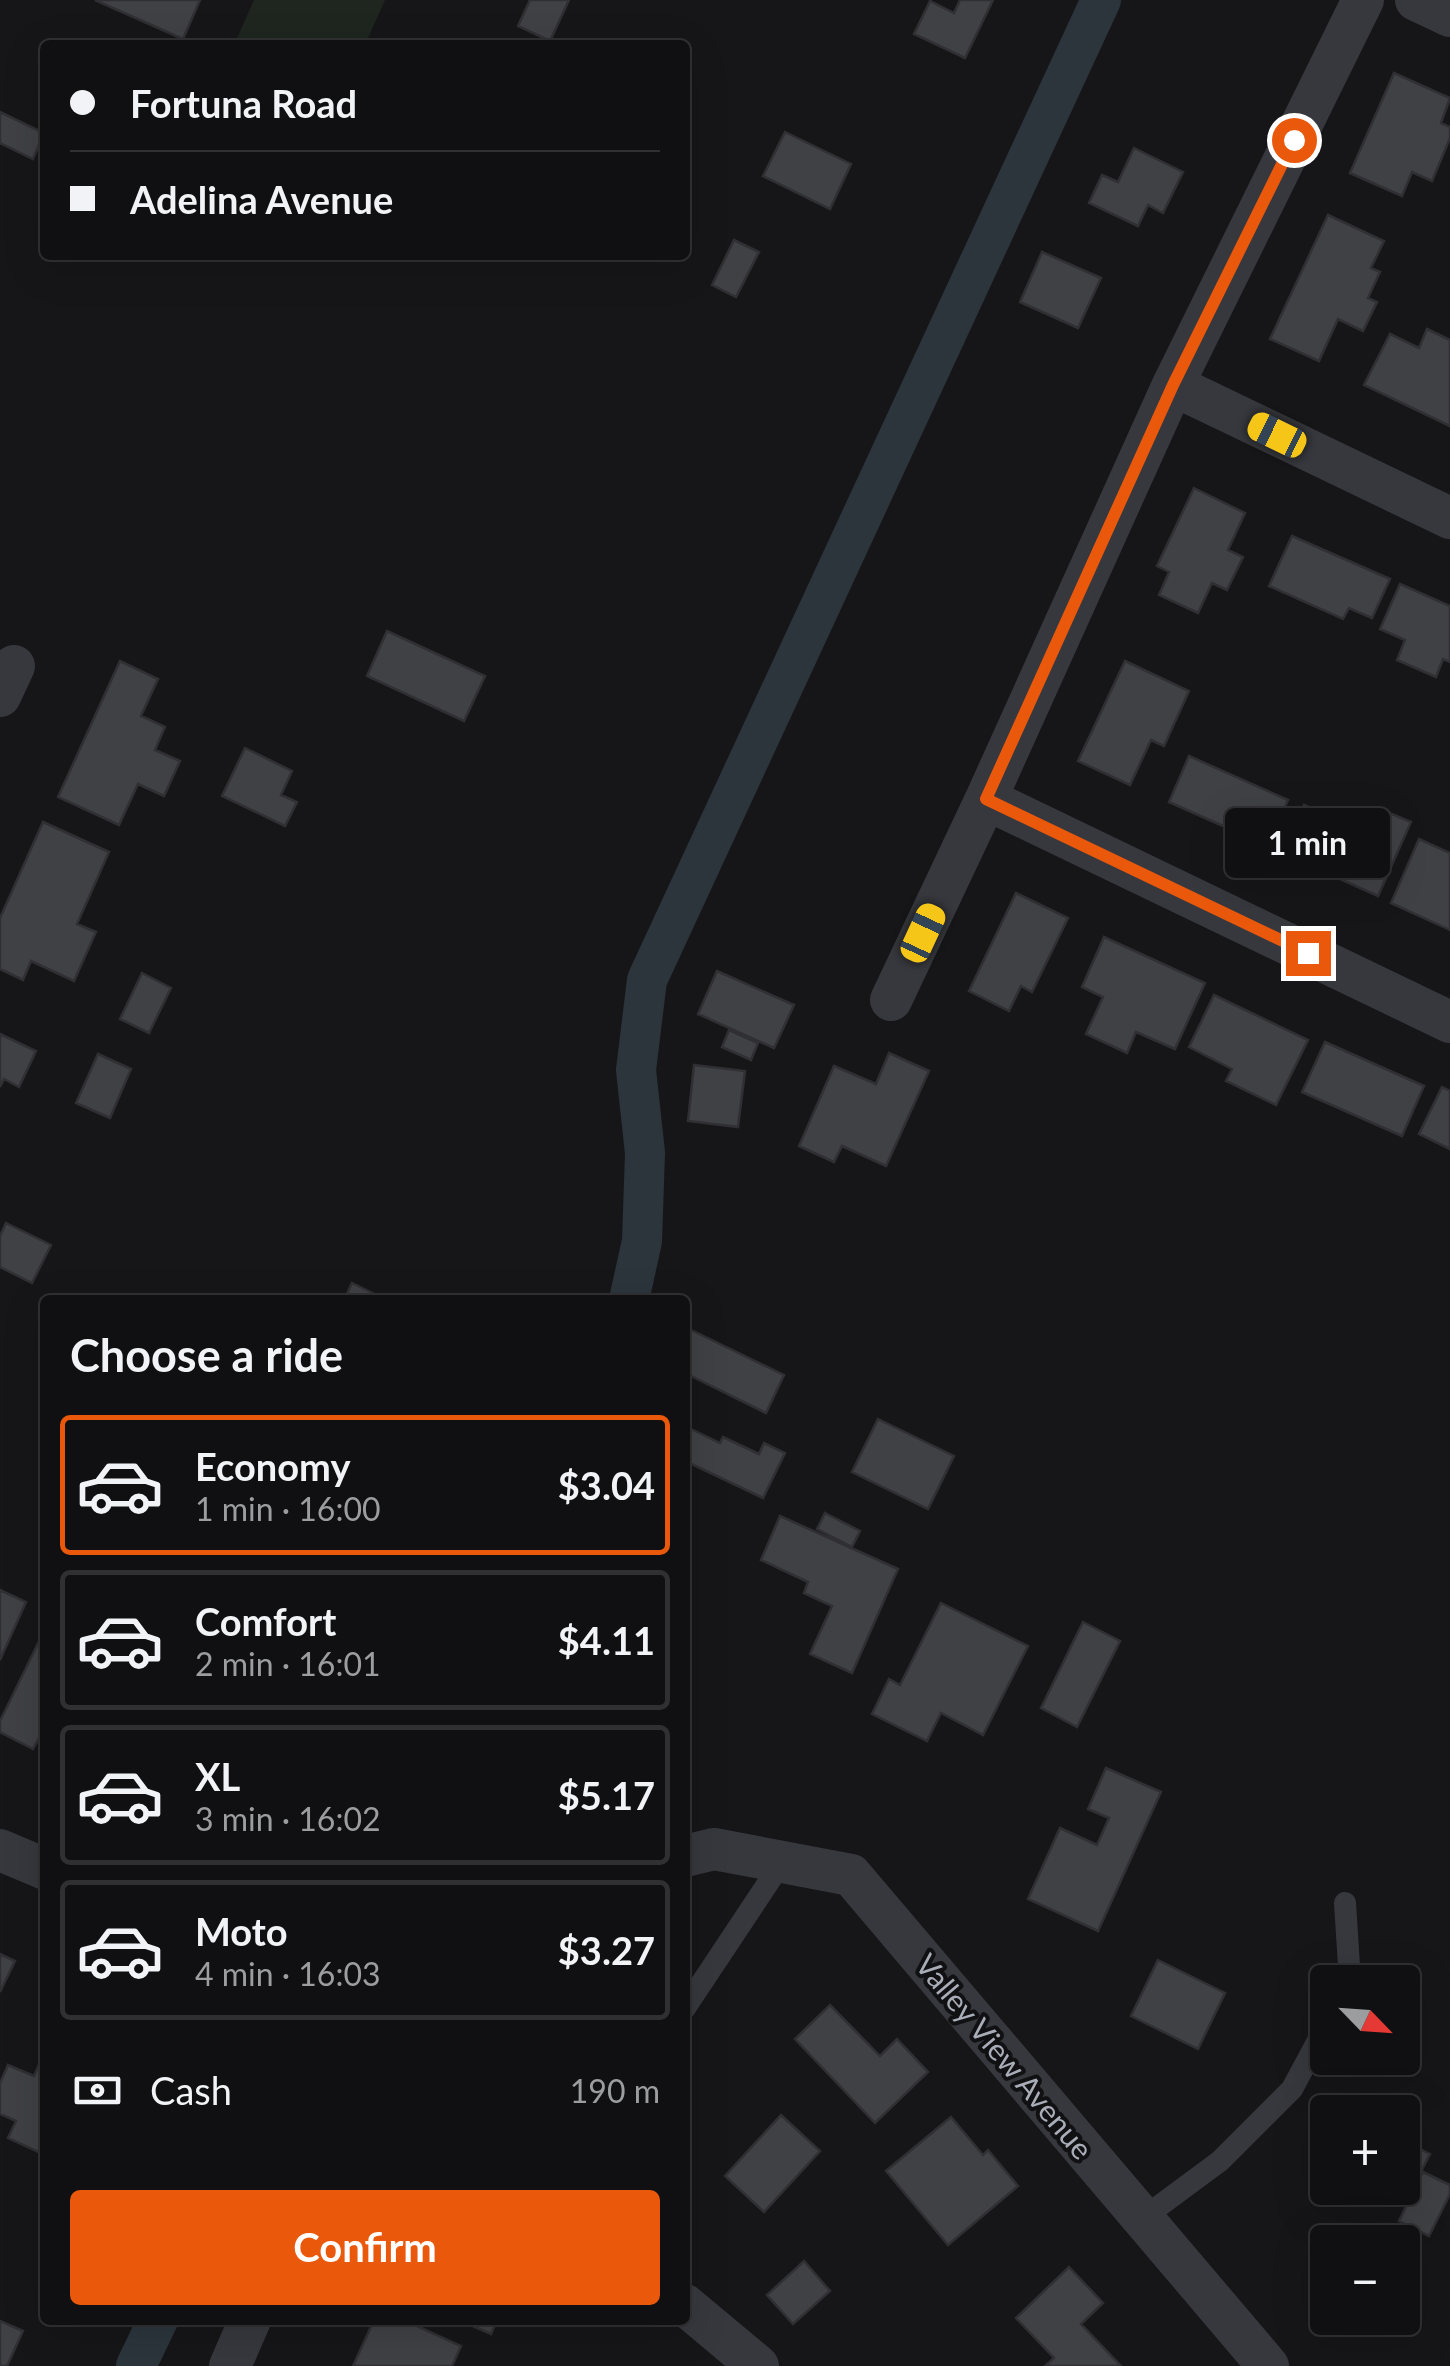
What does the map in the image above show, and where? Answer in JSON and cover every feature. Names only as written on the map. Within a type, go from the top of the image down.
[{"type":"street","points":[[891,1000],[1173,385],[1362,0]]},
{"type":"street","points":[[1416,0],[1450,16]]},
{"type":"street","points":[[1173,385],[1450,518]]},
{"type":"street","points":[[986,799],[1450,1022]]},
{"type":"street","name":"Valley View Avenue","points":[[690,1855],[714,1849],[851,1875],[1268,2366]]},
{"type":"street","points":[[0,1850],[40,1867]]},
{"type":"street","points":[[690,2309],[758,2366]]},
{"type":"street","points":[[230,2366],[248,2325]]},
{"type":"lane","points":[[690,2000],[782,1862]]},
{"type":"lane","points":[[1346,1903],[1349,1965]]},
{"type":"lane","points":[[1143,2218],[1220,2161],[1292,2089],[1310,2056]]},
{"type":"shaded area","points":[[254,0],[385,0],[367,40],[236,40]]},
{"type":"building","points":[[95,0],[200,0],[183,39]]},
{"type":"building","points":[[530,0],[569,0],[550,40],[518,26]]},
{"type":"building","points":[[960,0],[993,0],[965,58],[914,34],[930,1],[954,13]]},
{"type":"building","points":[[1394,73],[1450,98],[1441,123],[1450,127],[1450,138],[1432,181],[1412,172],[1402,196],[1350,173]]},
{"type":"building","points":[[0,112],[40,131],[33,159],[0,143]]},
{"type":"building","points":[[785,132],[851,164],[830,209],[763,176]]},
{"type":"building","points":[[1134,148],[1183,172],[1163,213],[1148,205],[1138,226],[1089,203],[1102,175],[1118,182]]},
{"type":"building","points":[[1328,215],[1384,241],[1371,268],[1380,272],[1368,298],[1377,302],[1363,331],[1338,319],[1319,361],[1270,339]]},
{"type":"building","points":[[734,240],[759,252],[736,297],[712,285]]},
{"type":"building","points":[[1042,252],[1101,278],[1078,328],[1020,302]]},
{"type":"building","points":[[1427,329],[1450,340],[1450,426],[1364,385],[1390,334],[1419,348]]},
{"type":"building","points":[[1194,488],[1245,513],[1228,550],[1243,557],[1227,590],[1212,583],[1198,613],[1159,595],[1169,572],[1157,566]]},
{"type":"building","points":[[1292,536],[1390,579],[1372,618],[1349,608],[1343,619],[1269,586]]},
{"type":"building","points":[[1400,584],[1450,606],[1450,662],[1443,659],[1436,677],[1397,660],[1405,640],[1380,629]]},
{"type":"building","points":[[387,631],[485,676],[464,721],[367,676]]},
{"type":"building","points":[[120,661],[158,679],[141,716],[165,727],[155,750],[180,761],[164,796],[138,784],[119,825],[58,797]]},
{"type":"building","points":[[1125,661],[1189,691],[1164,746],[1151,740],[1130,785],[1078,761]]},
{"type":"building","points":[[245,748],[292,771],[281,795],[297,802],[285,826],[222,796]]},
{"type":"building","points":[[1189,756],[1288,800],[1268,846],[1169,802]]},
{"type":"building","points":[[1304,805],[1373,836],[1385,811],[1411,822],[1378,896],[1282,853]]},
{"type":"building","points":[[43,822],[109,852],[77,924],[96,932],[74,981],[31,961],[23,980],[0,969],[0,918]]},
{"type":"building","points":[[1419,839],[1450,853],[1450,930],[1391,903]]},
{"type":"building","points":[[1016,893],[1068,918],[1032,992],[1021,986],[1009,1011],[969,991]]},
{"type":"building","points":[[1104,937],[1205,983],[1175,1049],[1136,1032],[1127,1053],[1086,1034],[1103,997],[1082,987]]},
{"type":"building","points":[[717,971],[794,1005],[774,1048],[698,1014]]},
{"type":"building","points":[[142,973],[171,988],[149,1033],[120,1019]]},
{"type":"building","points":[[1214,995],[1308,1040],[1276,1105],[1226,1081],[1232,1069],[1189,1047]]},
{"type":"building","points":[[729,1030],[758,1043],[751,1060],[722,1047]]},
{"type":"building","points":[[0,1034],[36,1051],[19,1087],[4,1079],[0,1087]]},
{"type":"building","points":[[1325,1042],[1424,1086],[1402,1136],[1302,1092]]},
{"type":"building","points":[[889,1053],[929,1071],[886,1166],[842,1146],[834,1162],[799,1146],[834,1066],[876,1084]]},
{"type":"building","points":[[98,1054],[131,1069],[110,1118],[76,1103]]},
{"type":"building","points":[[694,1065],[745,1071],[738,1127],[688,1121]]},
{"type":"building","points":[[1442,1087],[1450,1091],[1450,1149],[1419,1134]]},
{"type":"building","points":[[6,1223],[51,1245],[32,1283],[0,1267],[0,1236]]},
{"type":"building","points":[[352,1283],[377,1295],[346,1295]]},
{"type":"building","points":[[690,1329],[784,1375],[766,1413],[690,1375]]},
{"type":"building","points":[[878,1419],[954,1456],[928,1509],[852,1472]]},
{"type":"building","points":[[690,1428],[720,1443],[723,1437],[759,1454],[764,1443],[785,1453],[763,1498],[690,1463]]},
{"type":"building","points":[[825,1513],[860,1531],[852,1547],[817,1529]]},
{"type":"building","points":[[780,1516],[898,1569],[852,1673],[810,1654],[832,1606],[804,1593],[808,1582],[761,1560]]},
{"type":"building","points":[[0,1590],[26,1602],[0,1660]]},
{"type":"building","points":[[941,1603],[1028,1646],[983,1735],[941,1713],[927,1741],[872,1714],[889,1679],[900,1685]]},
{"type":"building","points":[[1083,1622],[1120,1641],[1077,1727],[1041,1708]]},
{"type":"building","points":[[40,1639],[40,1736],[33,1749],[0,1732],[0,1721]]},
{"type":"building","points":[[1106,1768],[1161,1792],[1098,1931],[1028,1899],[1060,1828],[1097,1845],[1109,1818],[1088,1809]]},
{"type":"building","points":[[0,1954],[15,1961],[0,1992]]},
{"type":"building","points":[[1158,1960],[1225,1993],[1198,2049],[1131,2016]]},
{"type":"building","points":[[830,2005],[880,2056],[897,2039],[928,2072],[875,2123],[795,2039]]},
{"type":"building","points":[[40,2062],[40,2153],[8,2138],[16,2121],[0,2114],[0,2083],[8,2065],[34,2076]]},
{"type":"building","points":[[781,2115],[820,2151],[764,2212],[725,2176]]},
{"type":"building","points":[[951,2117],[983,2155],[988,2150],[1018,2186],[948,2245],[886,2171]]},
{"type":"building","points":[[1420,2149],[1430,2154],[1420,2173]]},
{"type":"building","points":[[1423,2172],[1450,2185],[1450,2194],[1429,2236],[1420,2232],[1420,2225],[1399,2221],[1407,2205],[1420,2205]]},
{"type":"building","points":[[804,2261],[830,2291],[793,2324],[767,2295]]},
{"type":"building","points":[[1069,2267],[1103,2303],[1081,2324],[1121,2366],[1045,2366],[1054,2358],[1016,2318]]},
{"type":"building","points":[[0,2321],[23,2331],[7,2366],[0,2366]]},
{"type":"building","points":[[372,2325],[415,2325],[461,2346],[452,2366],[353,2366]]},
{"type":"building","points":[[470,2325],[495,2325],[491,2334]]},
{"type":"waterway","points":[[630,1295],[642,1241],[645,1153],[636,1070],[647,980],[1101,0]]},
{"type":"waterway","points":[[136,2366],[156,2325]]},
{"type":"route","points":[[1294,140],[1173,385],[986,799],[1308,953]]}]
